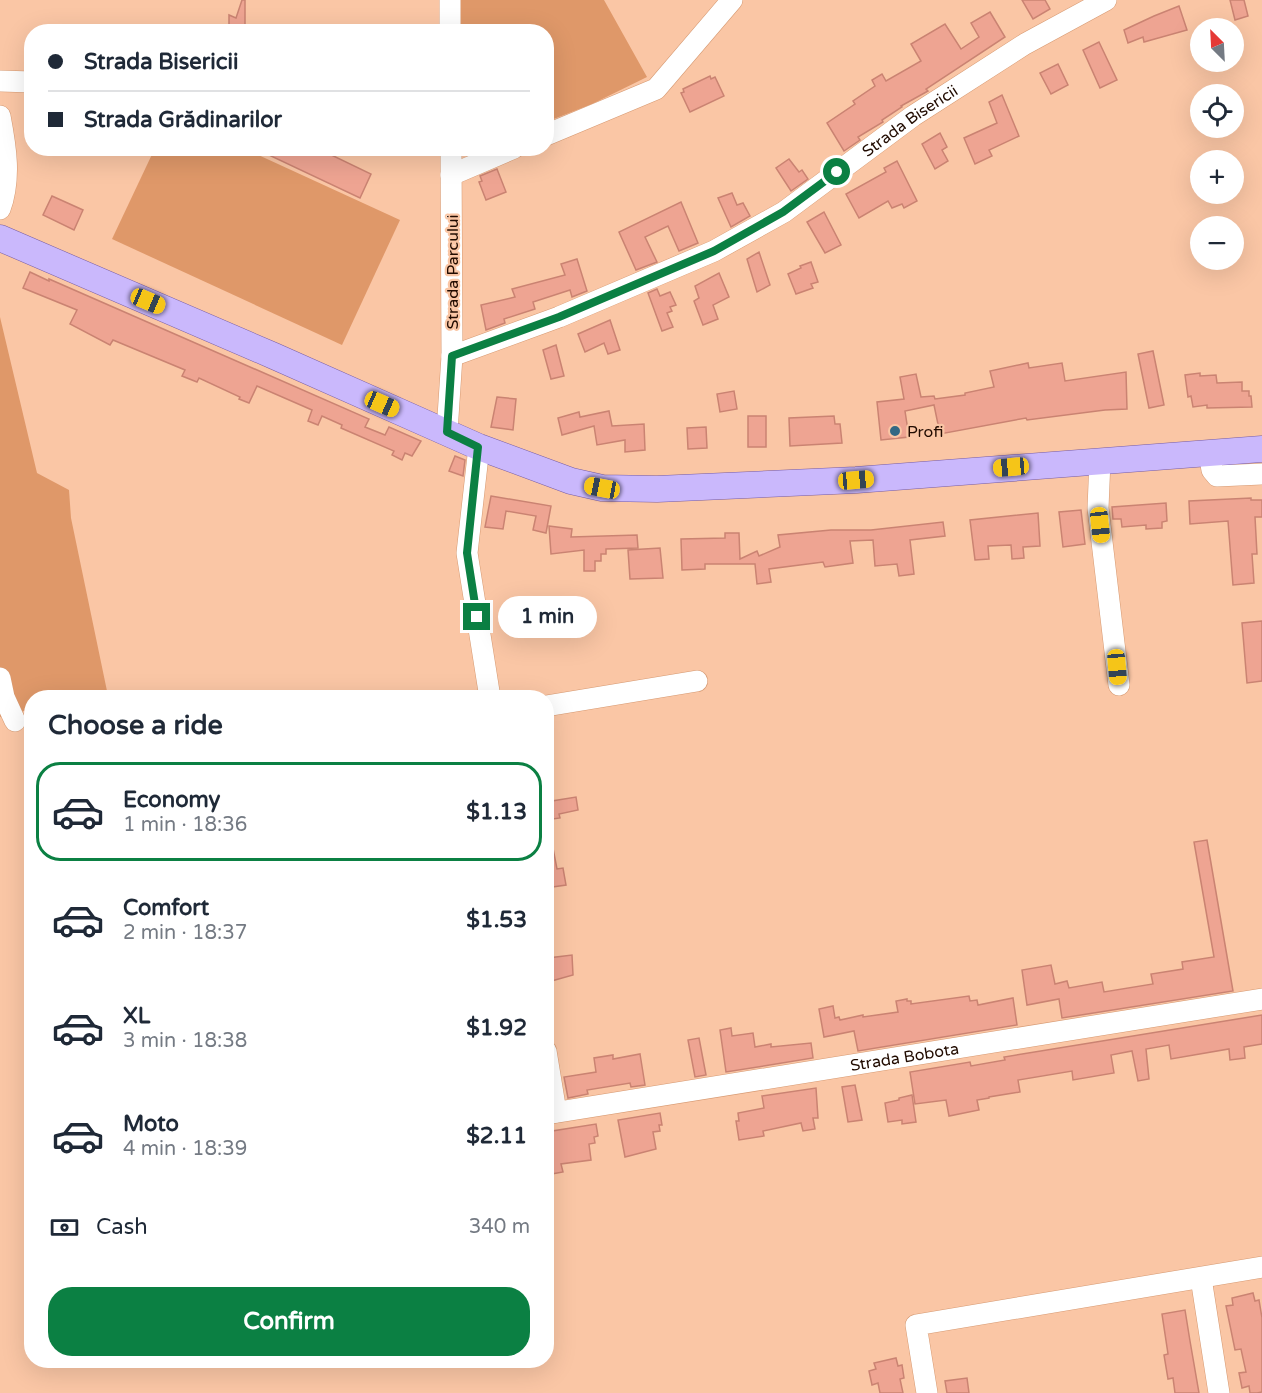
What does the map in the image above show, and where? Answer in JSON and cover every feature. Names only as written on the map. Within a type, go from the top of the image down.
[{"type":"main road","points":[[0,238],[478,447],[571,481],[602,488],[628,489],[856,480],[1262,449]]},
{"type":"street","points":[[450,0],[450,24]]},
{"type":"street","points":[[554,132],[656,89],[732,0]]},
{"type":"street","name":"Strada Bisericii","points":[[452,356],[559,317],[714,251],[783,212],[913,116],[1025,44],[1106,0]]},
{"type":"street","points":[[0,81],[24,82]]},
{"type":"street","points":[[0,116],[7,151],[5,195],[0,209]]},
{"type":"street","name":"Strada Parcului","points":[[447,432],[452,356],[451,156]]},
{"type":"street","points":[[451,175],[495,156]]},
{"type":"street","points":[[478,447],[467,553],[489,690]]},
{"type":"street","points":[[1209,453],[1212,470],[1216,476],[1262,474]]},
{"type":"street","points":[[1100,460],[1098,508],[1119,685]]},
{"type":"street","points":[[0,678],[4,697],[16,721]]},
{"type":"street","points":[[554,705],[697,681]]},
{"type":"street","name":"Strada Bobota","points":[[554,1113],[1262,999]]},
{"type":"street","points":[[927,1393],[916,1324],[1262,1267]]},
{"type":"street","points":[[1201,1278],[1219,1393]]},
{"type":"shaded area","points":[[458,0],[604,0],[647,77],[592,104],[554,119],[554,24],[458,24]]},
{"type":"shaded area","points":[[151,156],[260,156],[400,220],[342,345],[112,239]]},
{"type":"shaded area","points":[[0,317],[37,473],[69,490],[71,518],[107,690],[24,690],[24,711],[0,717]]},
{"type":"building","points":[[242,0],[245,0],[245,24],[229,24],[229,15],[236,18]]},
{"type":"building","points":[[1022,0],[1045,0],[1050,9],[1033,19]]},
{"type":"building","points":[[1230,0],[1244,0],[1248,16],[1234,18]]},
{"type":"building","points":[[1179,6],[1187,30],[1144,42],[1143,37],[1128,43],[1124,30]]},
{"type":"building","points":[[990,12],[1005,37],[926,89],[928,91],[901,106],[882,120],[883,122],[858,137],[860,140],[844,151],[827,123],[855,104],[853,101],[875,86],[872,80],[882,74],[886,81],[921,61],[911,44],[945,24],[961,49],[979,37],[971,23]]},
{"type":"building","points":[[1099,42],[1117,80],[1100,88],[1083,50]]},
{"type":"building","points":[[1058,64],[1068,85],[1051,94],[1040,73]]},
{"type":"building","points":[[710,76],[711,79],[715,77],[724,96],[690,112],[681,93],[684,92],[683,89]]},
{"type":"building","points":[[1002,95],[1019,136],[989,150],[992,156],[975,164],[964,138],[997,123],[989,102]]},
{"type":"building","points":[[940,133],[947,147],[942,150],[948,161],[935,169],[922,144]]},
{"type":"building","points":[[271,156],[334,156],[371,174],[360,198]]},
{"type":"building","points":[[789,159],[799,172],[802,170],[808,179],[791,191],[776,168]]},
{"type":"building","points":[[897,161],[917,201],[904,208],[902,204],[892,208],[888,201],[859,218],[846,194],[886,172],[884,168]]},
{"type":"building","points":[[497,169],[506,192],[486,200],[479,182],[482,181],[480,176]]},
{"type":"building","points":[[732,193],[737,205],[743,203],[750,216],[731,227],[718,198]]},
{"type":"building","points":[[52,196],[83,210],[74,230],[43,215]]},
{"type":"building","points":[[681,202],[698,243],[679,251],[668,226],[645,237],[657,262],[636,270],[619,232]]},
{"type":"building","points":[[824,212],[841,245],[825,253],[807,222]]},
{"type":"building","points":[[759,252],[770,285],[757,292],[747,259]]},
{"type":"building","points":[[577,259],[587,291],[572,297],[570,290],[533,302],[535,309],[504,319],[505,323],[486,330],[481,305],[515,297],[512,289],[565,275],[561,264]]},
{"type":"building","points":[[811,262],[818,282],[811,284],[813,288],[796,294],[788,274]]},
{"type":"building","points":[[30,272],[369,419],[365,427],[385,435],[389,427],[421,441],[412,456],[405,453],[402,460],[392,455],[394,451],[341,428],[342,425],[322,416],[318,425],[308,421],[312,410],[257,386],[249,403],[199,378],[197,382],[182,376],[185,370],[113,340],[110,345],[70,324],[77,310],[23,288]]},
{"type":"building","points":[[719,273],[729,297],[713,305],[718,319],[703,325],[694,301],[699,298],[695,286]]},
{"type":"building","points":[[657,289],[660,296],[670,292],[676,305],[670,307],[672,311],[667,313],[673,327],[662,331],[648,293]]},
{"type":"building","points":[[610,320],[620,350],[608,354],[604,343],[585,352],[578,334]]},
{"type":"building","points":[[556,345],[564,376],[551,379],[543,350]]},
{"type":"building","points":[[1153,351],[1164,405],[1149,408],[1138,354]]},
{"type":"building","points":[[1028,363],[1029,368],[1062,363],[1065,381],[1126,372],[1127,409],[1027,420],[1026,418],[940,434],[934,405],[905,411],[909,437],[881,440],[877,402],[904,399],[900,377],[916,374],[921,397],[934,396],[935,399],[965,395],[965,393],[994,387],[990,371]]},
{"type":"building","points":[[1200,373],[1200,376],[1216,375],[1217,383],[1242,382],[1242,391],[1249,391],[1252,407],[1207,408],[1207,405],[1193,407],[1191,396],[1188,397],[1185,375]]},
{"type":"building","points":[[734,391],[737,409],[720,412],[717,394]]},
{"type":"building","points":[[497,397],[516,399],[513,430],[491,427]]},
{"type":"building","points":[[609,411],[612,426],[644,424],[645,450],[625,452],[625,440],[597,445],[594,426],[562,435],[558,418],[579,412],[580,417]]},
{"type":"building","points":[[748,416],[766,416],[766,447],[748,447]]},
{"type":"building","points":[[834,416],[835,424],[840,424],[842,443],[790,446],[789,418]]},
{"type":"building","points":[[706,427],[707,448],[688,449],[687,428]]},
{"type":"building","points":[[455,456],[465,460],[463,476],[449,471]]},
{"type":"building","points":[[491,496],[551,506],[546,533],[533,530],[536,516],[506,511],[503,529],[485,527]]},
{"type":"building","points":[[1251,498],[1251,500],[1262,500],[1262,517],[1255,517],[1257,554],[1252,554],[1254,583],[1233,585],[1228,521],[1190,524],[1189,501]]},
{"type":"building","points":[[1166,503],[1167,521],[1162,522],[1162,528],[1146,529],[1146,525],[1122,527],[1121,519],[1113,519],[1112,507]]},
{"type":"building","points":[[1081,510],[1085,544],[1063,547],[1059,512]]},
{"type":"building","points":[[1038,513],[1040,546],[1023,547],[1024,558],[1012,559],[1011,545],[988,546],[989,559],[975,560],[970,520]]},
{"type":"building","points":[[943,522],[945,536],[910,540],[914,574],[899,576],[897,564],[875,566],[873,540],[850,541],[853,563],[825,567],[823,562],[769,569],[771,582],[757,584],[755,564],[705,564],[705,569],[682,570],[681,539],[725,538],[725,533],[739,533],[740,559],[757,551],[759,556],[780,547],[778,535],[831,530],[871,530]]},
{"type":"building","points":[[549,526],[572,529],[571,537],[637,535],[638,548],[606,549],[606,554],[601,554],[601,561],[595,561],[595,571],[584,571],[584,550],[551,554]]},
{"type":"building","points":[[660,548],[663,578],[630,579],[628,550]]},
{"type":"building","points":[[1262,621],[1262,681],[1247,683],[1242,623]]},
{"type":"building","points":[[576,797],[578,810],[559,814],[560,818],[554,819],[554,801]]},
{"type":"building","points":[[1207,840],[1233,991],[1062,1018],[1059,999],[1027,1005],[1022,970],[1051,965],[1055,984],[1067,981],[1069,988],[1102,982],[1104,992],[1153,984],[1151,974],[1183,969],[1182,962],[1214,957],[1194,842]]},
{"type":"building","points":[[554,853],[557,869],[563,868],[566,885],[554,887]]},
{"type":"building","points":[[572,955],[573,975],[554,980],[554,957]]},
{"type":"building","points":[[969,996],[970,1001],[977,1000],[978,1005],[1013,998],[1017,1025],[858,1051],[854,1031],[824,1037],[819,1009],[833,1006],[835,1018],[839,1017],[840,1020],[863,1015],[863,1017],[898,1012],[896,1001],[907,999],[911,1001],[911,1004]]},
{"type":"building","points":[[1262,1015],[1262,1044],[1244,1047],[1245,1058],[1230,1060],[1229,1049],[1171,1059],[1169,1045],[1146,1049],[1149,1079],[1138,1081],[1132,1051],[1111,1055],[1114,1073],[1073,1080],[1072,1071],[1018,1080],[1020,1092],[977,1100],[979,1110],[949,1116],[946,1100],[915,1104],[910,1072],[970,1062],[971,1066],[1005,1060],[1004,1057]]},
{"type":"building","points":[[731,1028],[732,1036],[753,1033],[755,1047],[771,1044],[771,1047],[811,1043],[813,1058],[726,1072],[720,1030]]},
{"type":"building","points":[[699,1038],[706,1075],[695,1077],[688,1040]]},
{"type":"building","points":[[640,1054],[645,1085],[631,1087],[630,1083],[587,1090],[588,1094],[568,1098],[564,1077],[596,1072],[594,1058],[613,1055],[613,1059]]},
{"type":"building","points":[[855,1085],[862,1120],[848,1122],[842,1087]]},
{"type":"building","points":[[816,1088],[818,1118],[813,1118],[815,1129],[803,1131],[801,1123],[763,1131],[764,1136],[739,1140],[736,1121],[739,1121],[738,1113],[764,1108],[762,1096]]},
{"type":"building","points":[[912,1095],[916,1122],[902,1124],[902,1120],[888,1122],[885,1103]]},
{"type":"building","points":[[660,1113],[662,1125],[659,1125],[660,1131],[653,1132],[656,1149],[625,1157],[618,1120]]},
{"type":"building","points":[[596,1124],[598,1136],[594,1137],[595,1143],[589,1144],[591,1160],[561,1164],[563,1172],[554,1174],[554,1131]]},
{"type":"building","points":[[1253,1293],[1255,1301],[1259,1300],[1262,1318],[1262,1392],[1257,1393],[1250,1393],[1249,1386],[1242,1388],[1239,1373],[1246,1372],[1241,1349],[1235,1350],[1226,1306],[1233,1305],[1232,1298]]},
{"type":"building","points":[[1185,1310],[1199,1393],[1175,1393],[1173,1378],[1168,1379],[1164,1355],[1168,1354],[1162,1314]]},
{"type":"building","points":[[896,1358],[898,1366],[902,1365],[904,1378],[900,1379],[903,1393],[880,1393],[878,1383],[872,1385],[869,1371],[876,1369],[874,1363]]},
{"type":"building","points":[[967,1378],[969,1393],[947,1393],[945,1381]]},
{"type":"place","name":"Profi","points":[[895,431]]},
{"type":"route","points":[[477,617],[467,553],[478,447],[447,432],[452,356],[559,317],[714,251],[783,212],[837,172]]}]
